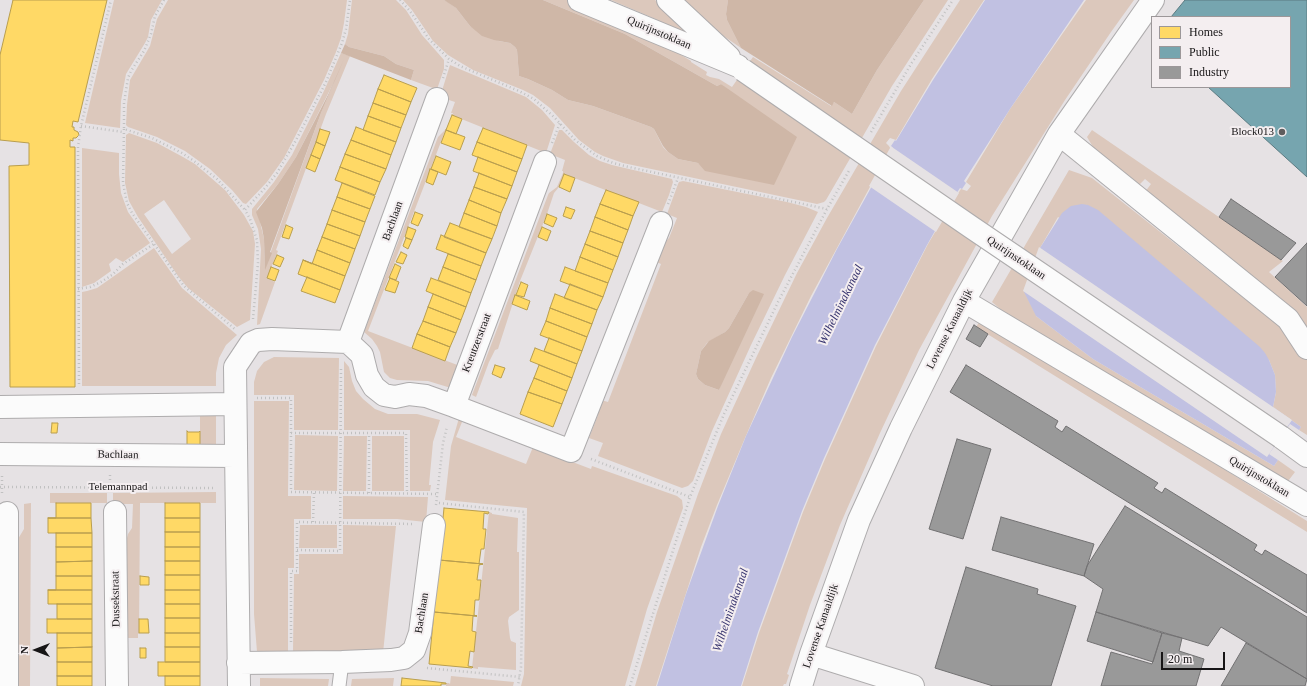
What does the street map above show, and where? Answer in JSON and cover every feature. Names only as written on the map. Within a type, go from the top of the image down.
[{"type":"street","name":"Quirijnstoklaan","points":[[580,0],[741,68]]},
{"type":"street","name":"Quirijnstoklaan","points":[[668,0],[741,68],[971,227],[1298,448]]},
{"type":"street","name":"Lovense Kanaaldijk","points":[[802,686],[811,654],[859,520],[901,428],[964,301],[1059,134],[1153,0]]},
{"type":"street","name":"Bachlaan","points":[[345,342],[437,99]]},
{"type":"street","points":[[1059,134],[1288,319],[1307,348]]},
{"type":"street","name":"Kreutzerstraat","points":[[454,406],[545,162]]},
{"type":"street","points":[[239,686],[235,367],[254,342],[272,339],[345,342],[362,355],[367,375],[374,387],[384,395],[395,396],[409,394],[426,396],[571,451],[661,223]]},
{"type":"street","name":"Quirijnstoklaan","points":[[964,301],[1307,505]]},
{"type":"street","points":[[0,407],[235,401]]},
{"type":"street","name":"Bachlaan","points":[[1,454],[236,456]]},
{"type":"street","name":"Dussekstraat","points":[[114,512],[117,686]]},
{"type":"street","points":[[7,513],[7,686]]},
{"type":"street","name":"Bachlaan","points":[[404,658],[414,650],[420,633],[434,525]]},
{"type":"street","points":[[811,654],[913,686]]},
{"type":"street","points":[[238,663],[342,662],[404,658]]},
{"type":"lane","points":[[339,686],[342,662]]},
{"type":"path","points":[[79,406],[78,147],[81,126],[111,0]]},
{"type":"path","points":[[164,0],[155,16],[151,34],[144,51],[128,78],[124,103],[122,173],[124,192],[132,213],[184,286],[254,342]]},
{"type":"path","points":[[245,210],[277,173],[326,82],[342,43],[346,29],[350,0]]},
{"type":"path","points":[[400,0],[410,10],[429,39],[449,59],[460,66],[534,99],[544,107],[575,140],[597,156],[613,163],[678,178],[827,209]]},
{"type":"path","points":[[871,133],[910,64],[953,0]]},
{"type":"path","points":[[81,126],[124,130],[152,138],[182,152],[217,179],[245,210],[250,219],[257,240],[258,263],[253,321],[254,342]]},
{"type":"path","points":[[630,686],[690,497],[724,414],[778,302],[827,209],[851,168]]},
{"type":"path","points":[[661,223],[678,178]]},
{"type":"path","points":[[78,289],[90,288],[101,282],[112,275],[123,264],[154,244]]},
{"type":"path","points":[[297,550],[340,551],[341,433],[345,342]]},
{"type":"path","points":[[235,401],[291,398],[291,492],[437,494]]},
{"type":"path","points":[[291,662],[291,571],[297,571],[297,522],[434,525],[443,443],[454,406]]},
{"type":"path","points":[[291,433],[406,433],[407,493]]},
{"type":"path","points":[[369,433],[369,493]]},
{"type":"path","points":[[571,451],[690,497]]},
{"type":"path","points":[[1,454],[2,508],[7,513]]},
{"type":"path","points":[[110,455],[110,507],[114,512]]},
{"type":"path","name":"Telemannpad","points":[[1,487],[237,488]]},
{"type":"path","points":[[313,522],[314,492]]},
{"type":"path","points":[[436,502],[524,512],[520,677],[518,686]]},
{"type":"path","points":[[404,658],[427,668],[520,677]]},
{"type":"shaded area","points":[[114,0],[162,0],[151,20],[148,37],[126,74],[121,101],[120,128],[85,123]]},
{"type":"shaded area","points":[[168,0],[347,0],[341,38],[324,80],[284,158],[267,182],[246,204],[243,203],[210,169],[185,151],[157,137],[126,125],[130,80],[150,46],[157,19]]},
{"type":"shaded area","points":[[352,0],[396,0],[406,10],[422,35],[444,60],[444,69],[435,95],[431,93],[433,88],[411,80],[414,70],[396,64],[384,56],[349,47],[345,44],[348,34]]},
{"type":"shaded area","points":[[403,0],[444,0],[448,2],[456,8],[470,26],[499,41],[510,43],[515,47],[517,50],[519,76],[552,90],[568,100],[593,106],[651,127],[654,129],[663,147],[668,152],[678,159],[698,163],[702,166],[729,91],[721,84],[717,86],[625,34],[543,0],[567,0],[582,6],[665,45],[707,72],[706,75],[719,79],[732,87],[753,57],[831,106],[834,102],[852,114],[877,70],[924,0],[948,0],[892,86],[826,200],[817,204],[623,163],[603,156],[579,140],[550,108],[533,95],[473,70],[448,55],[433,41],[412,10]]},
{"type":"shaded area","points":[[444,0],[543,0],[625,34],[717,86],[721,84],[797,137],[774,185],[705,171],[698,163],[678,159],[668,152],[654,129],[651,127],[593,106],[568,100],[552,90],[519,76],[517,50],[515,47],[510,43],[482,36],[470,26],[456,8]]},
{"type":"shaded area","points":[[611,0],[655,0],[699,41],[653,18]]},
{"type":"shaded area","points":[[680,0],[728,0],[726,14],[727,20],[741,48],[722,35]]},
{"type":"shaded area","points":[[728,0],[924,0],[877,70],[852,114],[834,102],[832,106],[741,48],[727,20],[726,14]]},
{"type":"shaded area","points":[[960,0],[984,0],[932,79],[896,140],[890,138],[886,143],[891,148],[811,296],[771,378],[745,438],[701,547],[656,686],[635,686],[657,612],[698,494],[721,434],[756,358],[797,273],[827,218],[901,91]]},
{"type":"shaded area","points":[[1086,0],[1134,0],[1065,100],[992,216],[919,350],[880,433],[840,525],[810,605],[787,674],[789,675],[786,684],[783,686],[742,686],[759,633],[803,512],[876,346],[928,244],[957,195],[961,189],[967,191],[971,186],[966,182],[1010,109]]},
{"type":"shaded area","points":[[345,44],[349,47],[384,56],[396,64],[414,70],[411,80],[341,53]]},
{"type":"shaded area","points":[[341,53],[350,56],[326,114],[276,250],[278,251],[267,278],[275,282],[260,324],[257,325],[261,249],[258,229],[252,215],[252,209],[274,182],[292,155]],"holes":[[[335,80],[321,113],[265,268],[264,239],[257,209],[278,184],[296,157]]]},
{"type":"shaded area","points":[[344,59],[321,113],[270,252],[272,253],[265,270],[264,239],[262,228],[256,212],[278,184],[296,157],[328,95]]},
{"type":"shaded area","points":[[450,65],[526,97],[542,110],[555,125],[546,153],[454,116],[444,134],[368,331],[460,366],[451,388],[428,381],[397,380],[390,378],[384,372],[380,352],[377,346],[364,332],[438,137],[447,128],[453,113],[451,113],[455,102],[440,97]]},
{"type":"shaded area","points":[[559,130],[562,130],[589,155],[600,161],[672,179],[673,182],[669,195],[662,212],[564,174],[559,187],[554,193],[520,281],[498,349],[495,350],[489,362],[476,397],[472,395],[548,195],[557,187],[563,173],[562,171],[565,160],[550,154]]},
{"type":"shaded area","points":[[1092,130],[1283,261],[1269,272],[1307,307],[1307,336],[1145,192],[1151,184],[1145,179],[1138,186],[1093,147],[1087,137]]},
{"type":"shaded area","points":[[129,133],[157,143],[195,164],[225,190],[244,215],[253,231],[255,244],[250,320],[237,327],[188,288],[178,276],[138,217],[129,201],[125,183],[126,135]],"holes":[[[164,200],[191,239],[172,254],[144,214]]]},
{"type":"shaded area","points":[[82,148],[119,153],[121,193],[128,212],[150,243],[123,262],[116,258],[109,264],[111,271],[94,283],[82,287]]},
{"type":"shaded area","points":[[1069,170],[1092,178],[1283,329],[1307,359],[1307,435],[1299,430],[1301,427],[1273,407],[1276,392],[1275,375],[1269,360],[1058,217],[1040,248],[1036,316],[1093,359],[1274,466],[1278,460],[1295,472],[1282,489],[1005,313],[992,302]]},
{"type":"shaded area","points":[[683,181],[787,202],[818,212],[751,345],[712,431],[693,481],[688,486],[682,488],[598,456],[603,443],[589,438],[598,415],[596,414],[601,400],[608,402],[661,264],[654,261],[660,247],[669,238],[677,218],[667,214],[679,182]],"holes":[[[749,293],[719,390],[705,385],[698,379],[696,374],[701,351],[707,343],[729,328]]]},
{"type":"shaded area","points":[[154,248],[182,288],[237,335],[226,345],[219,358],[216,373],[216,386],[82,386],[82,292],[97,288]]},
{"type":"shaded area","points":[[753,290],[764,294],[719,390],[705,385],[698,379],[696,374],[701,351],[709,341],[729,328],[749,293]]},
{"type":"shaded area","points":[[982,318],[1307,521],[1307,532],[976,327]]},
{"type":"shaded area","points":[[274,357],[339,358],[338,430],[294,430],[294,395],[254,395],[254,382],[257,371],[264,362]]},
{"type":"shaded area","points":[[344,361],[349,367],[356,391],[375,409],[388,414],[417,414],[440,420],[433,442],[429,485],[431,485],[430,491],[410,491],[410,430],[344,430]]},
{"type":"shaded area","points":[[254,401],[289,401],[288,496],[311,496],[311,519],[294,519],[294,568],[288,568],[288,652],[257,652],[254,614]]},
{"type":"shaded area","points":[[200,414],[216,414],[216,452],[200,451]]},
{"type":"shaded area","points":[[459,418],[465,422],[462,422],[456,437],[526,464],[533,447],[591,469],[592,466],[677,496],[682,500],[683,508],[647,609],[625,686],[521,686],[524,674],[527,508],[445,500],[451,446]]},
{"type":"shaded area","points":[[295,435],[338,436],[337,491],[294,490]]},
{"type":"shaded area","points":[[344,436],[367,436],[366,491],[343,491]]},
{"type":"shaded area","points":[[372,436],[404,436],[404,491],[372,491]]},
{"type":"shaded area","points":[[216,492],[216,503],[140,503],[139,634],[138,638],[127,638],[127,538],[132,528],[133,504],[113,504],[113,493]]},
{"type":"shaded area","points":[[50,493],[107,493],[107,503],[50,503]]},
{"type":"shaded area","points":[[343,496],[428,497],[426,522],[397,519],[343,519]]},
{"type":"shaded area","points":[[31,503],[30,686],[19,686],[18,539],[24,529],[24,504]]},
{"type":"shaded area","points":[[489,512],[492,514],[518,518],[517,552],[519,552],[519,610],[509,617],[508,621],[511,641],[516,643],[516,670],[478,667],[478,669],[472,668]]},
{"type":"shaded area","points":[[300,525],[337,525],[337,548],[299,548]]},
{"type":"shaded area","points":[[343,525],[396,526],[383,653],[293,652],[294,574],[299,574],[299,554],[343,554]]},
{"type":"shaded area","points":[[451,676],[514,682],[513,686],[446,686],[446,683],[450,684]]},
{"type":"shaded area","points":[[260,678],[329,679],[328,686],[260,686]]},
{"type":"shaded area","points":[[394,678],[393,686],[351,686],[352,679]]},
{"type":"water","name":"Wilhelminakanaal","points":[[985,0],[1084,0],[1010,109],[964,181],[966,183],[956,194],[927,245],[875,345],[802,511],[758,632],[741,686],[657,686],[686,594],[718,506],[746,436],[792,337],[837,249],[893,148],[891,146],[895,140],[896,141],[933,80]]},
{"type":"water","points":[[1082,204],[1098,210],[1260,347],[1265,353],[1275,375],[1276,392],[1273,407],[1301,427],[1299,430],[1290,424],[1269,454],[1278,460],[1274,466],[1093,359],[1036,316],[1024,292],[1040,248],[1062,213],[1071,206]]},
{"type":"pier","points":[[889,145],[959,193],[936,232],[869,186],[890,148]]},
{"type":"pier","points":[[1039,247],[1292,420],[1267,457],[1023,291]]},
{"type":"building: Homes","points":[[13,0],[107,0],[78,122],[73,121],[72,127],[74,127],[74,130],[78,132],[79,135],[76,138],[73,138],[73,141],[70,140],[70,147],[75,147],[75,387],[10,387],[9,166],[29,165],[29,143],[0,140],[0,55]]},
{"type":"building: Homes","points":[[384,75],[417,88],[411,102],[378,89]]},
{"type":"building: Homes","points":[[378,89],[411,102],[406,115],[373,103]]},
{"type":"building: Homes","points":[[373,103],[406,115],[401,128],[368,116]]},
{"type":"building: Homes","points":[[452,115],[462,119],[456,134],[446,130]]},
{"type":"building: Homes","points":[[368,116],[401,128],[396,142],[363,130]]},
{"type":"building: Homes","points":[[356,127],[396,142],[391,155],[351,140]]},
{"type":"building: Homes","points":[[483,128],[527,145],[522,159],[477,142]]},
{"type":"building: Homes","points":[[320,129],[330,132],[325,146],[316,142]]},
{"type":"building: Homes","points":[[446,130],[465,137],[460,150],[441,143]]},
{"type":"building: Homes","points":[[351,140],[391,155],[386,169],[345,154]]},
{"type":"building: Homes","points":[[316,142],[325,146],[320,159],[311,155]]},
{"type":"building: Homes","points":[[477,142],[522,159],[517,172],[472,155]]},
{"type":"building: Homes","points":[[345,154],[386,169],[380,182],[340,167]]},
{"type":"building: Homes","points":[[311,155],[320,159],[315,172],[306,168]]},
{"type":"building: Homes","points":[[436,156],[451,162],[446,175],[431,169]]},
{"type":"building: Homes","points":[[478,157],[517,172],[512,186],[473,171]]},
{"type":"building: Homes","points":[[340,167],[380,182],[375,195],[335,180]]},
{"type":"building: Homes","points":[[430,169],[438,172],[433,185],[426,182]]},
{"type":"building: Homes","points":[[479,173],[512,186],[507,199],[474,187]]},
{"type":"building: Homes","points":[[564,174],[575,178],[570,192],[559,187]]},
{"type":"building: Homes","points":[[342,183],[375,196],[370,209],[337,197]]},
{"type":"building: Homes","points":[[474,187],[507,199],[501,213],[469,200]]},
{"type":"building: Homes","points":[[606,190],[639,202],[633,216],[600,204]]},
{"type":"building: Homes","points":[[337,197],[370,209],[365,222],[332,210]]},
{"type":"building: Homes","points":[[469,200],[501,213],[497,226],[464,213]]},
{"type":"building: Homes","points":[[600,204],[633,216],[628,230],[595,217]]},
{"type":"building: Homes","points":[[566,207],[575,210],[571,219],[563,216]]},
{"type":"building: Homes","points":[[332,210],[365,222],[360,236],[327,224]]},
{"type":"building: Homes","points":[[415,212],[423,215],[418,226],[411,223]]},
{"type":"building: Homes","points":[[464,213],[497,226],[492,239],[459,227]]},
{"type":"building: Homes","points":[[547,214],[557,218],[553,227],[544,223]]},
{"type":"building: Homes","points":[[595,217],[628,230],[623,243],[590,231]]},
{"type":"building: Homes","points":[[450,223],[492,239],[486,253],[444,237]]},
{"type":"building: Homes","points":[[327,224],[360,236],[355,249],[322,237]]},
{"type":"building: Homes","points":[[286,225],[293,228],[289,239],[282,237]]},
{"type":"building: Homes","points":[[408,227],[416,230],[412,240],[405,237]]},
{"type":"building: Homes","points":[[542,227],[551,231],[547,241],[538,237]]},
{"type":"building: Homes","points":[[590,231],[623,243],[618,257],[585,244]]},
{"type":"building: Homes","points":[[441,235],[486,253],[481,266],[436,249]]},
{"type":"building: Homes","points":[[322,237],[355,249],[350,263],[317,250]]},
{"type":"building: Homes","points":[[406,238],[412,240],[408,249],[403,246]]},
{"type":"building: Homes","points":[[585,244],[618,257],[613,270],[580,257]]},
{"type":"building: Homes","points":[[317,250],[350,263],[345,276],[312,263]]},
{"type":"building: Homes","points":[[401,252],[407,255],[403,264],[396,262]]},
{"type":"building: Homes","points":[[448,254],[481,266],[476,280],[443,267]]},
{"type":"building: Homes","points":[[277,255],[284,258],[280,267],[273,264]]},
{"type":"building: Homes","points":[[580,257],[613,270],[608,283],[575,271]]},
{"type":"building: Homes","points":[[303,260],[345,276],[340,290],[298,274]]},
{"type":"building: Homes","points":[[395,264],[401,267],[396,280],[389,278]]},
{"type":"building: Homes","points":[[271,267],[279,270],[275,281],[267,278]]},
{"type":"building: Homes","points":[[443,267],[476,280],[471,293],[438,280]]},
{"type":"building: Homes","points":[[565,267],[608,283],[603,297],[560,281]]},
{"type":"building: Homes","points":[[307,277],[340,290],[335,303],[301,291]]},
{"type":"building: Homes","points":[[390,278],[399,282],[395,293],[385,290]]},
{"type":"building: Homes","points":[[431,278],[471,293],[466,307],[426,291]]},
{"type":"building: Homes","points":[[521,282],[528,285],[524,297],[516,295]]},
{"type":"building: Homes","points":[[570,284],[603,297],[597,310],[564,298]]},
{"type":"building: Homes","points":[[433,294],[466,307],[461,320],[428,307]]},
{"type":"building: Homes","points":[[555,294],[597,310],[592,324],[550,308]]},
{"type":"building: Homes","points":[[515,295],[530,301],[527,310],[512,304]]},
{"type":"building: Homes","points":[[428,307],[461,320],[456,333],[423,321]]},
{"type":"building: Homes","points":[[550,308],[592,324],[587,337],[546,321]]},
{"type":"building: Homes","points":[[423,321],[456,333],[450,347],[417,334]]},
{"type":"building: Homes","points":[[546,321],[587,337],[582,351],[540,335]]},
{"type":"building: Homes","points":[[417,334],[450,347],[445,361],[412,348]]},
{"type":"building: Homes","points":[[549,338],[582,351],[577,364],[544,351]]},
{"type":"building: Homes","points":[[535,348],[577,364],[572,378],[530,361]]},
{"type":"building: Homes","points":[[495,365],[505,368],[501,378],[492,374]]},
{"type":"building: Homes","points":[[539,365],[572,378],[567,391],[534,378]]},
{"type":"building: Homes","points":[[534,378],[567,391],[562,404],[528,392]]},
{"type":"building: Homes","points":[[528,392],[562,404],[553,427],[520,414]]},
{"type":"building: Homes","points":[[52,423],[58,423],[57,433],[51,433]]},
{"type":"building: Homes","points":[[187,431],[200,431],[200,447],[187,447]]},
{"type":"building: Homes","points":[[56,503],[91,503],[91,518],[56,518]]},
{"type":"building: Homes","points":[[165,503],[200,503],[200,518],[165,518]]},
{"type":"building: Homes","points":[[444,508],[489,512],[488,514],[484,513],[483,529],[486,529],[484,549],[481,549],[479,564],[439,560]]},
{"type":"building: Homes","points":[[48,518],[91,518],[92,533],[48,533]]},
{"type":"building: Homes","points":[[165,518],[200,518],[200,532],[165,532]]},
{"type":"building: Homes","points":[[165,532],[200,532],[200,547],[165,547]]},
{"type":"building: Homes","points":[[56,533],[92,533],[92,547],[56,547]]},
{"type":"building: Homes","points":[[56,547],[92,547],[92,561],[56,562]]},
{"type":"building: Homes","points":[[165,547],[200,547],[200,561],[165,561]]},
{"type":"building: Homes","points":[[439,560],[483,564],[479,565],[477,580],[481,580],[479,600],[475,600],[474,615],[477,616],[434,612]]},
{"type":"building: Homes","points":[[92,561],[92,576],[56,576],[56,562]]},
{"type":"building: Homes","points":[[165,561],[200,561],[200,575],[165,575]]},
{"type":"building: Homes","points":[[165,575],[200,575],[200,590],[165,590]]},
{"type":"building: Homes","points":[[56,576],[92,576],[92,590],[56,590]]},
{"type":"building: Homes","points":[[140,576],[149,577],[149,585],[140,585]]},
{"type":"building: Homes","points":[[48,590],[92,590],[92,604],[48,604]]},
{"type":"building: Homes","points":[[165,590],[200,590],[200,604],[165,604]]},
{"type":"building: Homes","points":[[57,604],[92,604],[92,619],[57,619]]},
{"type":"building: Homes","points":[[165,604],[200,604],[200,618],[165,618]]},
{"type":"building: Homes","points":[[434,612],[477,616],[473,616],[472,631],[476,632],[474,652],[470,651],[468,666],[473,667],[472,668],[429,664]]},
{"type":"building: Homes","points":[[165,618],[200,618],[200,633],[165,633]]},
{"type":"building: Homes","points":[[47,619],[92,619],[92,633],[47,633]]},
{"type":"building: Homes","points":[[139,619],[148,619],[149,633],[139,633]]},
{"type":"building: Homes","points":[[57,633],[92,633],[92,647],[57,648]]},
{"type":"building: Homes","points":[[165,633],[200,633],[200,647],[165,647]]},
{"type":"building: Homes","points":[[92,647],[92,662],[57,662],[57,648]]},
{"type":"building: Homes","points":[[165,647],[200,647],[200,662],[165,662]]},
{"type":"building: Homes","points":[[140,648],[146,648],[146,658],[140,658]]},
{"type":"building: Homes","points":[[57,662],[92,662],[92,676],[57,676]]},
{"type":"building: Homes","points":[[158,662],[200,662],[200,676],[158,676]]},
{"type":"building: Homes","points":[[57,676],[92,676],[92,686],[57,686]]},
{"type":"building: Homes","points":[[165,676],[200,676],[200,686],[165,686]]},
{"type":"building: Homes","points":[[402,678],[446,684],[441,684],[441,686],[401,686]]},
{"type":"building: Public","name":"Block013","points":[[1185,0],[1307,0],[1307,177],[1209,88],[1291,88],[1291,16],[1172,16]]},
{"type":"building: Industry","points":[[1231,199],[1296,243],[1281,260],[1219,217]]},
{"type":"building: Industry","points":[[1307,243],[1307,306],[1275,277]]},
{"type":"building: Industry","points":[[974,325],[988,334],[980,347],[966,339]]},
{"type":"building: Industry","points":[[966,365],[1058,421],[1055,427],[1062,432],[1066,426],[1158,483],[1154,488],[1162,493],[1165,488],[1257,545],[1254,550],[1262,555],[1265,550],[1307,575],[1307,613],[950,392]]},
{"type":"building: Industry","points":[[957,439],[991,449],[963,539],[929,529]]},
{"type":"building: Industry","points":[[1125,506],[1307,617],[1307,679],[1221,627],[1208,646],[1096,612],[1103,589],[1084,576],[1087,566]]},
{"type":"building: Industry","points":[[1001,517],[1094,544],[1084,576],[992,550]]},
{"type":"building: Industry","points":[[966,567],[1038,589],[1037,594],[1076,606],[1051,686],[993,686],[935,668]]},
{"type":"building: Industry","points":[[1096,612],[1162,633],[1153,662],[1087,641]]},
{"type":"building: Industry","points":[[1162,633],[1182,638],[1179,651],[1204,659],[1196,686],[1101,686],[1111,652],[1152,664]]},
{"type":"building: Industry","points":[[1246,643],[1307,679],[1305,686],[1221,686]]},
{"type":"place","name":"Block013","points":[[1282,132]]}]
